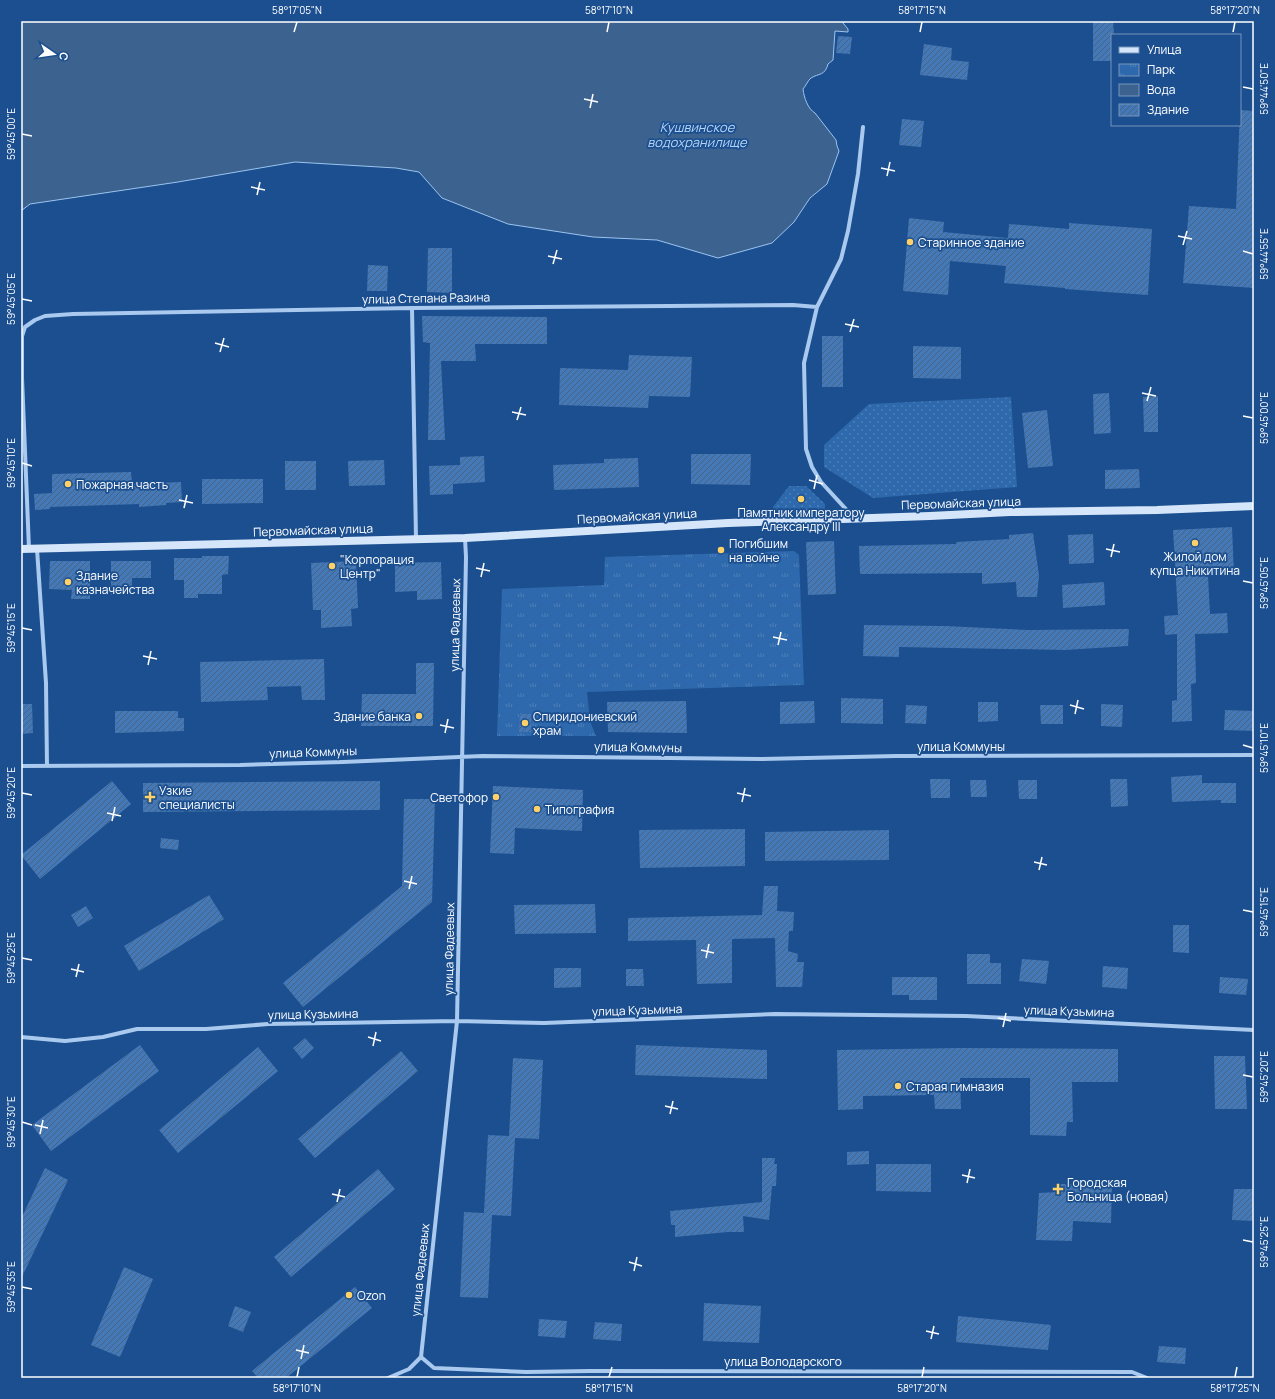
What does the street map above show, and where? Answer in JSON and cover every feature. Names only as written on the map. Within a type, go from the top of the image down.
[{"type":"main road","name":"Первомайская улица","points":[[29,549],[465,538],[728,523],[1010,512],[1150,510],[1254,506]]},
{"type":"street","points":[[855,519],[821,482],[812,467],[806,449],[804,363],[817,307],[841,259],[848,231],[858,174],[863,127]]},
{"type":"street","name":"улица Степана Разина","points":[[29,549],[22,378],[22,336],[25,327],[35,320],[45,316],[73,314],[412,308],[793,305],[817,307]]},
{"type":"street","points":[[412,308],[416,539]]},
{"type":"street","name":"улица Фадеевых","points":[[421,1357],[457,1021],[463,757],[465,538]]},
{"type":"street","points":[[29,549],[46,683],[47,766]]},
{"type":"street","name":"улица Коммуны","points":[[21,766],[264,764],[463,757],[761,759],[896,756],[1254,755]]},
{"type":"street","name":"улица Кузьмина","points":[[21,1037],[65,1041],[103,1037],[137,1029],[206,1029],[268,1024],[457,1021],[544,1023],[775,1014],[966,1016],[1254,1030]]},
{"type":"street","points":[[388,1378],[408,1369],[421,1357]]},
{"type":"street","name":"улица Володарского","points":[[421,1357],[434,1368],[526,1372],[1132,1372],[1148,1378]]},
{"type":"green space","points":[[1011,397],[1017,487],[873,498],[824,467],[824,445],[869,404]]},
{"type":"green space","points":[[789,486],[806,486],[825,504],[825,512],[772,514],[773,507]]},
{"type":"green space","points":[[794,551],[799,555],[804,685],[587,692],[590,721],[596,736],[497,736],[502,589],[604,585],[605,557]]},
{"type":"water","name":"Кушвинское водохранилище","points":[[21,21],[843,21],[848,29],[848,32],[835,31],[833,60],[828,64],[825,71],[810,79],[803,89],[808,106],[836,140],[839,151],[827,184],[810,198],[794,222],[772,243],[718,258],[657,240],[593,237],[508,224],[442,198],[419,172],[396,168],[295,162],[178,182],[30,204],[21,211]]},
{"type":"building","points":[[1093,21],[1113,21],[1114,34],[1111,34],[1111,61],[1093,61]]},
{"type":"building","points":[[838,36],[852,37],[850,54],[836,53]]},
{"type":"building","points":[[924,44],[952,48],[951,60],[969,62],[967,80],[920,75]]},
{"type":"building","points":[[1241,110],[1254,111],[1254,288],[1183,283],[1189,206],[1236,209]]},
{"type":"building","points":[[902,119],[924,121],[921,147],[899,145]]},
{"type":"building","points":[[909,218],[944,222],[943,232],[1008,238],[1009,224],[1069,229],[1069,223],[1152,229],[1148,295],[1004,283],[1006,266],[950,261],[948,295],[903,291]]},
{"type":"building","points":[[428,248],[452,248],[452,293],[427,292]]},
{"type":"building","points":[[368,265],[388,266],[387,291],[367,291]]},
{"type":"building","points":[[422,316],[547,317],[547,344],[475,344],[476,361],[441,361],[445,440],[428,440],[430,343],[423,342]]},
{"type":"building","points":[[822,336],[843,336],[843,387],[822,387]]},
{"type":"building","points":[[913,346],[961,347],[961,379],[913,378]]},
{"type":"building","points":[[629,355],[692,357],[690,397],[649,396],[648,408],[559,405],[560,368],[628,370]]},
{"type":"building","points":[[1109,393],[1111,433],[1094,434],[1093,394]]},
{"type":"building","points":[[1158,396],[1158,432],[1144,432],[1143,397]]},
{"type":"building","points":[[1047,410],[1053,466],[1028,468],[1022,413]]},
{"type":"building","points":[[691,454],[751,454],[750,485],[691,484]]},
{"type":"building","points":[[484,456],[485,482],[453,484],[453,494],[430,495],[429,466],[460,465],[460,457]]},
{"type":"building","points":[[638,458],[639,487],[554,490],[553,465],[604,463],[604,459]]},
{"type":"building","points":[[384,460],[385,485],[349,486],[348,461]]},
{"type":"building","points":[[285,461],[316,461],[316,490],[285,490]]},
{"type":"building","points":[[1139,469],[1140,488],[1105,489],[1105,470]]},
{"type":"building","points":[[131,472],[132,484],[181,482],[182,502],[139,507],[139,504],[50,507],[50,509],[35,510],[34,494],[52,493],[52,474]]},
{"type":"building","points":[[202,479],[263,479],[263,503],[202,504]]},
{"type":"building","points":[[1232,527],[1234,575],[1208,576],[1210,614],[1227,613],[1228,633],[1195,634],[1196,683],[1191,684],[1192,721],[1172,722],[1172,701],[1177,700],[1177,634],[1165,635],[1164,616],[1178,615],[1173,530]]},
{"type":"building","points":[[1033,533],[1039,575],[1037,597],[1017,597],[1016,582],[982,584],[982,573],[860,574],[859,546],[956,544],[956,542],[1009,539],[1009,535]]},
{"type":"building","points":[[1093,534],[1094,563],[1069,564],[1068,535]]},
{"type":"building","points":[[834,541],[836,594],[808,595],[806,542]]},
{"type":"building","points":[[202,556],[229,556],[228,574],[222,575],[222,594],[198,594],[198,598],[184,598],[184,580],[174,580],[174,558],[202,558]]},
{"type":"building","points":[[50,561],[90,561],[90,599],[71,599],[72,590],[49,589]]},
{"type":"building","points":[[111,561],[151,561],[151,578],[132,578],[132,595],[111,595]]},
{"type":"building","points":[[356,561],[358,608],[351,609],[352,626],[321,628],[321,610],[313,610],[311,563]]},
{"type":"building","points":[[441,562],[442,599],[417,600],[417,591],[395,592],[395,563]]},
{"type":"building","points":[[1104,582],[1105,605],[1063,608],[1062,585]]},
{"type":"building","points":[[864,625],[945,626],[1029,630],[1129,629],[1128,646],[1065,650],[899,647],[899,657],[863,656]]},
{"type":"building","points":[[324,659],[325,700],[302,700],[301,686],[267,687],[268,700],[201,702],[200,662]]},
{"type":"building","points":[[416,663],[434,663],[433,726],[361,726],[362,694],[416,694]]},
{"type":"building","points":[[841,698],[883,699],[883,724],[841,723]]},
{"type":"building","points":[[686,701],[687,733],[608,732],[607,702]]},
{"type":"building","points":[[814,701],[815,723],[780,724],[780,702]]},
{"type":"building","points":[[978,702],[998,702],[998,721],[978,722]]},
{"type":"building","points":[[21,704],[32,704],[33,733],[21,734]]},
{"type":"building","points":[[1101,704],[1123,705],[1122,727],[1101,726]]},
{"type":"building","points":[[906,705],[927,706],[926,724],[905,723]]},
{"type":"building","points":[[1040,705],[1063,705],[1063,724],[1041,724]]},
{"type":"building","points":[[1225,710],[1254,711],[1254,731],[1224,730]]},
{"type":"building","points":[[115,711],[178,711],[178,718],[184,718],[184,731],[115,733]]},
{"type":"building","name":"Спиридониевский храм","points":[[520,714],[531,714],[531,732],[519,732]]},
{"type":"building","points":[[1202,775],[1202,783],[1236,783],[1236,803],[1221,803],[1221,800],[1172,802],[1171,777]]},
{"type":"building","points":[[930,779],[950,779],[950,798],[931,798]]},
{"type":"building","points":[[1110,779],[1127,779],[1128,806],[1111,807]]},
{"type":"building","points":[[970,780],[986,780],[987,797],[971,797]]},
{"type":"building","points":[[1018,780],[1037,780],[1037,799],[1019,799]]},
{"type":"building","points":[[112,781],[131,804],[40,879],[21,855]]},
{"type":"building","points":[[380,781],[380,810],[143,812],[143,783]]},
{"type":"building","name":"Типография","points":[[493,786],[583,790],[582,831],[515,828],[514,854],[490,853]]},
{"type":"building","points":[[404,799],[435,799],[432,902],[303,1007],[283,983],[402,886]]},
{"type":"building","points":[[745,829],[745,866],[640,868],[639,830]]},
{"type":"building","points":[[889,830],[889,860],[765,861],[765,832]]},
{"type":"building","points":[[161,838],[179,840],[178,850],[160,848]]},
{"type":"building","points":[[764,886],[778,886],[777,911],[794,912],[793,931],[789,931],[788,951],[798,954],[797,962],[804,962],[802,987],[776,987],[775,938],[732,939],[732,983],[697,984],[696,940],[628,941],[628,918],[762,915]]},
{"type":"building","points":[[209,895],[224,919],[139,971],[124,946]]},
{"type":"building","points":[[595,904],[596,933],[515,934],[514,905]]},
{"type":"building","points":[[86,906],[93,918],[78,927],[71,915]]},
{"type":"building","points":[[1173,925],[1189,925],[1189,953],[1173,952]]},
{"type":"building","points":[[967,954],[990,954],[990,963],[1001,963],[1001,984],[967,984]]},
{"type":"building","points":[[1022,959],[1049,961],[1046,984],[1019,981]]},
{"type":"building","points":[[1103,966],[1128,968],[1127,989],[1102,987]]},
{"type":"building","points":[[554,968],[581,968],[581,987],[554,988]]},
{"type":"building","points":[[626,969],[643,969],[644,986],[626,986]]},
{"type":"building","points":[[892,977],[937,977],[937,1000],[909,1000],[909,995],[892,995]]},
{"type":"building","points":[[1220,977],[1248,979],[1246,995],[1219,993]]},
{"type":"building","points":[[305,1038],[314,1048],[302,1059],[293,1048]]},
{"type":"building","points":[[140,1045],[159,1071],[51,1151],[32,1125]]},
{"type":"building","points":[[636,1045],[767,1050],[767,1079],[635,1075]]},
{"type":"building","points":[[258,1047],[278,1071],[178,1153],[159,1130]]},
{"type":"building","points":[[960,1048],[1118,1049],[1118,1082],[1072,1082],[1073,1122],[1067,1122],[1066,1136],[1030,1135],[1030,1078],[960,1078],[961,1109],[935,1109],[934,1095],[863,1096],[863,1109],[838,1110],[837,1050]]},
{"type":"building","points":[[401,1051],[418,1071],[315,1158],[298,1139]]},
{"type":"building","points":[[1214,1056],[1245,1056],[1247,1109],[1215,1109]]},
{"type":"building","points":[[513,1058],[543,1060],[539,1139],[515,1138],[511,1216],[492,1215],[488,1298],[460,1297],[464,1212],[484,1213],[488,1135],[509,1136]]},
{"type":"building","points":[[869,1151],[869,1164],[847,1165],[847,1152]]},
{"type":"building","points":[[762,1158],[775,1158],[774,1164],[777,1164],[776,1186],[772,1186],[769,1220],[743,1216],[744,1232],[675,1237],[675,1225],[671,1225],[670,1211],[762,1202]]},
{"type":"building","points":[[876,1164],[931,1164],[931,1192],[876,1191]]},
{"type":"building","points":[[45,1168],[68,1180],[21,1279],[21,1219]]},
{"type":"building","points":[[378,1169],[395,1189],[291,1277],[274,1257]]},
{"type":"building","points":[[1059,1184],[1112,1184],[1111,1223],[1073,1221],[1072,1241],[1036,1240],[1039,1193],[1058,1192]]},
{"type":"building","points":[[1234,1189],[1254,1189],[1254,1221],[1232,1220]]},
{"type":"building","points":[[124,1267],[153,1279],[120,1357],[91,1345]]},
{"type":"building","points":[[355,1287],[372,1308],[286,1378],[258,1378],[252,1371]]},
{"type":"building","points":[[704,1303],[761,1306],[759,1343],[703,1341]]},
{"type":"building","points":[[235,1306],[251,1312],[243,1332],[228,1326]]},
{"type":"building","points":[[958,1316],[1051,1325],[1048,1350],[956,1342]]},
{"type":"building","points":[[539,1319],[567,1321],[565,1338],[538,1336]]},
{"type":"building","points":[[595,1322],[622,1324],[621,1341],[593,1339]]},
{"type":"building","points":[[1159,1346],[1186,1348],[1185,1364],[1157,1362]]},
{"type":"place","name":"Старинное здание","points":[[910,242]]},
{"type":"place","name":"Пожарная часть","points":[[68,484]]},
{"type":"place","name":"Памятник императору Александру III","points":[[801,499]]},
{"type":"place","name":"Жилой дом купца Никитина","points":[[1195,543]]},
{"type":"place","name":"Погибшим на войне","points":[[721,550]]},
{"type":"place","name":"\"Корпорация Центр\"","points":[[332,566]]},
{"type":"place","name":"Здание казначейства","points":[[68,582]]},
{"type":"place","name":"Здание банка","points":[[419,716]]},
{"type":"place","name":"Спиридониевский храм","points":[[525,723]]},
{"type":"place","name":"Узкие специалисты","points":[[150,797]]},
{"type":"place","name":"Светофор","points":[[496,797]]},
{"type":"place","name":"Типография","points":[[537,809]]},
{"type":"place","name":"Старая гимназия","points":[[898,1086]]},
{"type":"place","name":"Городская Больница (новая)","points":[[1058,1189]]},
{"type":"place","name":"Ozon","points":[[349,1295]]}]
